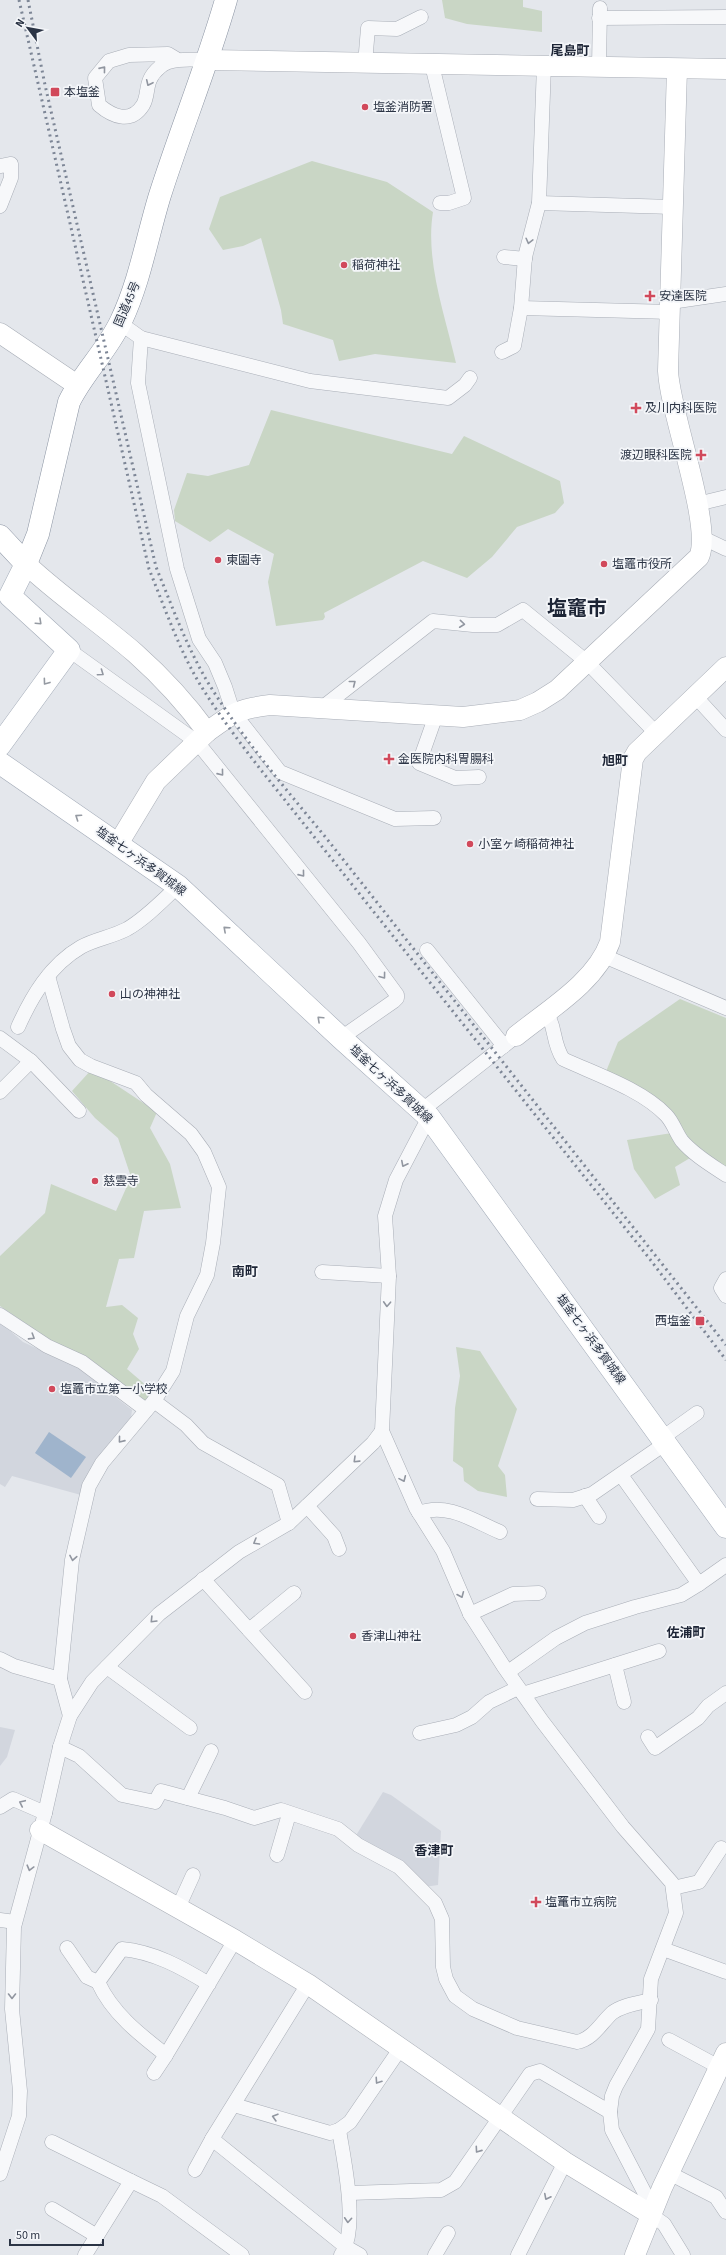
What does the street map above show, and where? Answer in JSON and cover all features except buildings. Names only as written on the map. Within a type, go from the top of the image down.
[{"type":"main road","name":"国道45号","points":[[26,564],[38,534],[69,402],[77,385],[120,323],[139,276],[160,195],[208,60],[226,0]]},
{"type":"main road","points":[[0,536],[26,564],[5,592],[69,650],[0,745]]},
{"type":"main road","name":"塩釜七ヶ浜多賀城線","points":[[0,763],[178,886],[341,1038],[424,1119],[664,1440],[726,1527]]},
{"type":"street","points":[[599,67],[600,13],[726,17]]},
{"type":"street","points":[[365,64],[368,28],[397,29],[421,17]]},
{"type":"street","points":[[178,60],[168,54],[129,55],[109,61],[95,78],[99,105],[108,113],[122,118],[134,115],[144,104],[146,86],[151,76],[161,66],[178,60],[240,59],[365,64],[544,65],[726,69]]},
{"type":"street","points":[[432,65],[464,198],[448,203],[440,203]]},
{"type":"street","points":[[502,352],[514,346],[521,308],[525,259],[539,203],[544,65]]},
{"type":"street","points":[[118,844],[156,781],[202,737],[233,712],[246,708],[270,705],[323,707],[463,717],[496,715],[520,710],[538,702],[557,690],[693,563],[702,551],[703,538],[697,504],[670,397],[668,371],[677,69]]},
{"type":"street","points":[[0,206],[11,178],[5,165]]},
{"type":"street","points":[[539,203],[673,208]]},
{"type":"street","points":[[504,257],[525,259]]},
{"type":"street","points":[[521,308],[671,307],[726,294]]},
{"type":"street","points":[[120,323],[141,338],[312,382],[448,398],[470,378]]},
{"type":"street","points":[[0,333],[77,385]]},
{"type":"street","points":[[141,338],[138,383],[177,569],[199,639],[215,663],[225,686],[233,712],[280,772],[395,820],[434,818]]},
{"type":"street","points":[[697,504],[726,497]]},
{"type":"street","points":[[703,538],[726,549]]},
{"type":"street","points":[[26,564],[52,587],[135,653],[172,688],[202,737],[397,995],[397,998],[394,1001],[341,1038]]},
{"type":"street","points":[[323,707],[433,621],[473,625],[497,625],[523,610],[587,662],[656,733]]},
{"type":"street","points":[[69,650],[202,737]]},
{"type":"street","points":[[652,2212],[612,2130],[610,2112],[612,2096],[616,2086],[648,2029],[651,2000],[651,1979],[676,1913],[672,1883],[623,1827],[521,1691],[470,1614],[443,1551],[419,1514],[382,1430],[389,1276],[385,1216],[396,1180],[424,1119],[510,1041],[589,977],[604,956],[610,942],[633,759],[637,752],[656,733],[726,667]]},
{"type":"street","points":[[695,696],[726,730]]},
{"type":"street","points":[[436,715],[419,763],[455,778],[480,777]]},
{"type":"street","points":[[18,1027],[31,999],[56,966],[82,946],[127,929],[152,910],[178,886]]},
{"type":"street","points":[[427,950],[510,1041]]},
{"type":"street","points":[[604,956],[725,1006]]},
{"type":"street","points":[[48,976],[67,1040],[80,1060],[91,1066],[136,1083],[146,1095],[191,1134],[204,1152],[219,1187],[213,1243],[207,1275],[187,1316],[173,1371],[150,1406],[102,1464],[89,1486],[72,1560],[60,1680],[70,1716]]},
{"type":"street","points":[[546,1012],[551,1019],[556,1048],[563,1059],[652,1103],[667,1115],[682,1141],[701,1158],[726,1175]]},
{"type":"street","points":[[0,1038],[31,1061],[79,1111]]},
{"type":"street","points":[[0,1092],[31,1061]]},
{"type":"street","points":[[322,1272],[389,1276]]},
{"type":"street","points":[[726,1279],[721,1288],[726,1296]]},
{"type":"street","points":[[0,1315],[47,1346],[82,1362],[150,1406],[186,1425],[203,1443],[278,1485],[289,1523]]},
{"type":"street","points":[[537,1499],[573,1500],[592,1494],[621,1475],[697,1413]]},
{"type":"street","points":[[0,2174],[6,2138],[19,2116],[20,2091],[7,2024],[12,1937],[43,1822],[60,1747],[70,1716],[92,1682],[158,1614],[239,1552],[289,1523],[373,1443],[382,1430]]},
{"type":"street","points":[[621,1475],[699,1584]]},
{"type":"street","points":[[585,1496],[599,1517]]},
{"type":"street","points":[[307,1506],[334,1536],[339,1549]]},
{"type":"street","points":[[419,1514],[429,1509],[462,1514],[500,1532]]},
{"type":"street","points":[[508,1672],[556,1638],[585,1623],[635,1606],[681,1595],[726,1565]]},
{"type":"street","points":[[203,1579],[305,1692]]},
{"type":"street","points":[[248,1630],[294,1593]]},
{"type":"street","points":[[470,1614],[513,1594],[539,1593]]},
{"type":"street","points":[[420,1733],[456,1725],[472,1717],[489,1702],[521,1691],[659,1651]]},
{"type":"street","points":[[0,1659],[14,1666],[60,1680]]},
{"type":"street","points":[[615,1665],[624,1702]]},
{"type":"street","points":[[107,1666],[190,1728]]},
{"type":"street","points":[[648,1737],[656,1748],[698,1718],[708,1706],[726,1693]]},
{"type":"street","points":[[60,1747],[79,1756],[122,1795],[129,1798],[155,1802],[161,1791],[254,1818],[281,1810],[289,1814],[313,1819],[338,1829],[358,1845],[399,1867],[435,1903],[442,1920],[446,1979],[455,1996],[473,2009],[517,2028],[577,2042],[585,2041],[613,2012],[651,2000]]},
{"type":"street","points":[[188,1798],[210,1751]]},
{"type":"street","points":[[0,1807],[13,1798],[43,1822],[178,1908],[308,1984],[565,2162],[652,2212],[664,2224],[671,2239],[683,2255]]},
{"type":"street","points":[[277,1855],[289,1814]]},
{"type":"street","points":[[672,1888],[699,1882],[721,1848]]},
{"type":"street","points":[[178,1908],[193,1875]]},
{"type":"street","points":[[0,1920],[15,1922]]},
{"type":"street","points":[[154,2073],[235,1940]]},
{"type":"street","points":[[67,1948],[87,1977],[98,1982],[105,1997],[133,2030],[166,2055]]},
{"type":"street","points":[[98,1982],[122,1949],[139,1950],[176,1964],[209,1984]]},
{"type":"street","points":[[663,1949],[726,1972]]},
{"type":"street","points":[[195,2170],[212,2139],[308,1984]]},
{"type":"street","points":[[635,2255],[669,2173],[723,2060],[669,2040]]},
{"type":"street","points":[[234,2105],[330,2133],[339,2130],[350,2122],[400,2049]]},
{"type":"street","points":[[350,2193],[441,2190],[455,2182],[530,2074],[540,2071],[610,2112]]},
{"type":"street","points":[[339,2130],[350,2193],[344,2251]]},
{"type":"street","points":[[212,2139],[344,2251],[360,2255]]},
{"type":"street","points":[[52,2142],[162,2196],[242,2255]]},
{"type":"street","points":[[518,2255],[565,2162]]},
{"type":"street","points":[[669,2173],[716,2197],[726,2212]]},
{"type":"street","points":[[85,2255],[131,2181]]},
{"type":"street","points":[[52,2209],[96,2236]]},
{"type":"street","points":[[435,2255],[448,2233]]},
{"type":"shaded area","name":"塩竈市立第一小学校","points":[[0,1322],[23,1342],[77,1367],[132,1410],[131,1418],[81,1495],[12,1476],[5,1487],[0,1484]]},
{"type":"shaded area","points":[[0,1727],[15,1730],[7,1757],[0,1766]]},
{"type":"shaded area","points":[[383,1792],[391,1795],[441,1831],[438,1885],[424,1887],[355,1837]]},
{"type":"green space","points":[[442,0],[523,0],[523,7],[542,11],[542,32],[467,24],[445,18]]},
{"type":"green space","points":[[312,161],[387,182],[433,212],[431,231],[434,269],[437,288],[456,363],[375,354],[339,361],[333,340],[283,324],[281,310],[261,238],[243,246],[223,250],[209,229],[220,197]]},
{"type":"green space","points":[[271,410],[452,454],[464,436],[560,481],[564,503],[555,513],[517,527],[492,557],[467,578],[423,561],[324,613],[325,617],[323,620],[276,626],[268,582],[274,554],[228,529],[210,542],[175,521],[174,510],[187,473],[208,476],[249,465]]},
{"type":"green space","points":[[680,999],[726,1018],[726,1168],[685,1140],[668,1111],[605,1074],[618,1042]]},
{"type":"green space","points":[[92,1069],[157,1112],[150,1128],[170,1164],[181,1208],[144,1211],[134,1258],[119,1259],[106,1307],[122,1305],[138,1318],[133,1334],[139,1349],[127,1369],[155,1393],[146,1403],[82,1355],[50,1340],[0,1306],[0,1256],[45,1213],[51,1184],[116,1211],[131,1177],[118,1138],[95,1118],[72,1091]]},
{"type":"green space","points":[[672,1133],[690,1158],[675,1167],[680,1185],[655,1199],[634,1169],[627,1140]]},
{"type":"green space","points":[[456,1347],[480,1351],[517,1409],[498,1466],[505,1475],[507,1497],[478,1491],[464,1481],[463,1468],[453,1461],[455,1408],[460,1376]]},
{"type":"water","points":[[49,1432],[86,1457],[71,1478],[35,1453]]},
{"type":"railway","points":[[19,0],[149,569],[173,629],[193,672],[222,718],[261,770],[649,1258],[726,1360]]},
{"type":"railway","points":[[28,0],[45,85],[156,567],[199,667],[220,702],[264,762],[327,839],[726,1345]]},
{"type":"place","name":"本塩釜","points":[[55,92]]},
{"type":"place","name":"塩釜消防署","points":[[365,107]]},
{"type":"place","name":"稲荷神社","points":[[344,265]]},
{"type":"place","name":"安達医院","points":[[650,296]]},
{"type":"place","name":"及川内科医院","points":[[636,408]]},
{"type":"place","name":"渡辺眼科医院","points":[[701,455]]},
{"type":"place","name":"東園寺","points":[[218,560]]},
{"type":"place","name":"塩竈市役所","points":[[604,564]]},
{"type":"place","name":"金医院内科胃腸科","points":[[389,759]]},
{"type":"place","name":"小室ヶ崎稲荷神社","points":[[470,844]]},
{"type":"place","name":"山の神神社","points":[[112,994]]},
{"type":"place","name":"慈雲寺","points":[[95,1181]]},
{"type":"place","name":"西塩釜","points":[[700,1321]]},
{"type":"place","name":"塩竈市立第一小学校","points":[[52,1389]]},
{"type":"place","name":"香津山神社","points":[[353,1636]]},
{"type":"place","name":"塩竃市立病院","points":[[536,1902]]},
{"type":"district","name":"尾島町","points":[[570,50]]},
{"type":"district","name":"塩竈市","points":[[577,608]]},
{"type":"district","name":"旭町","points":[[615,760]]},
{"type":"district","name":"南町","points":[[245,1271]]},
{"type":"district","name":"佐浦町","points":[[686,1632]]},
{"type":"district","name":"香津町","points":[[434,1850]]}]
